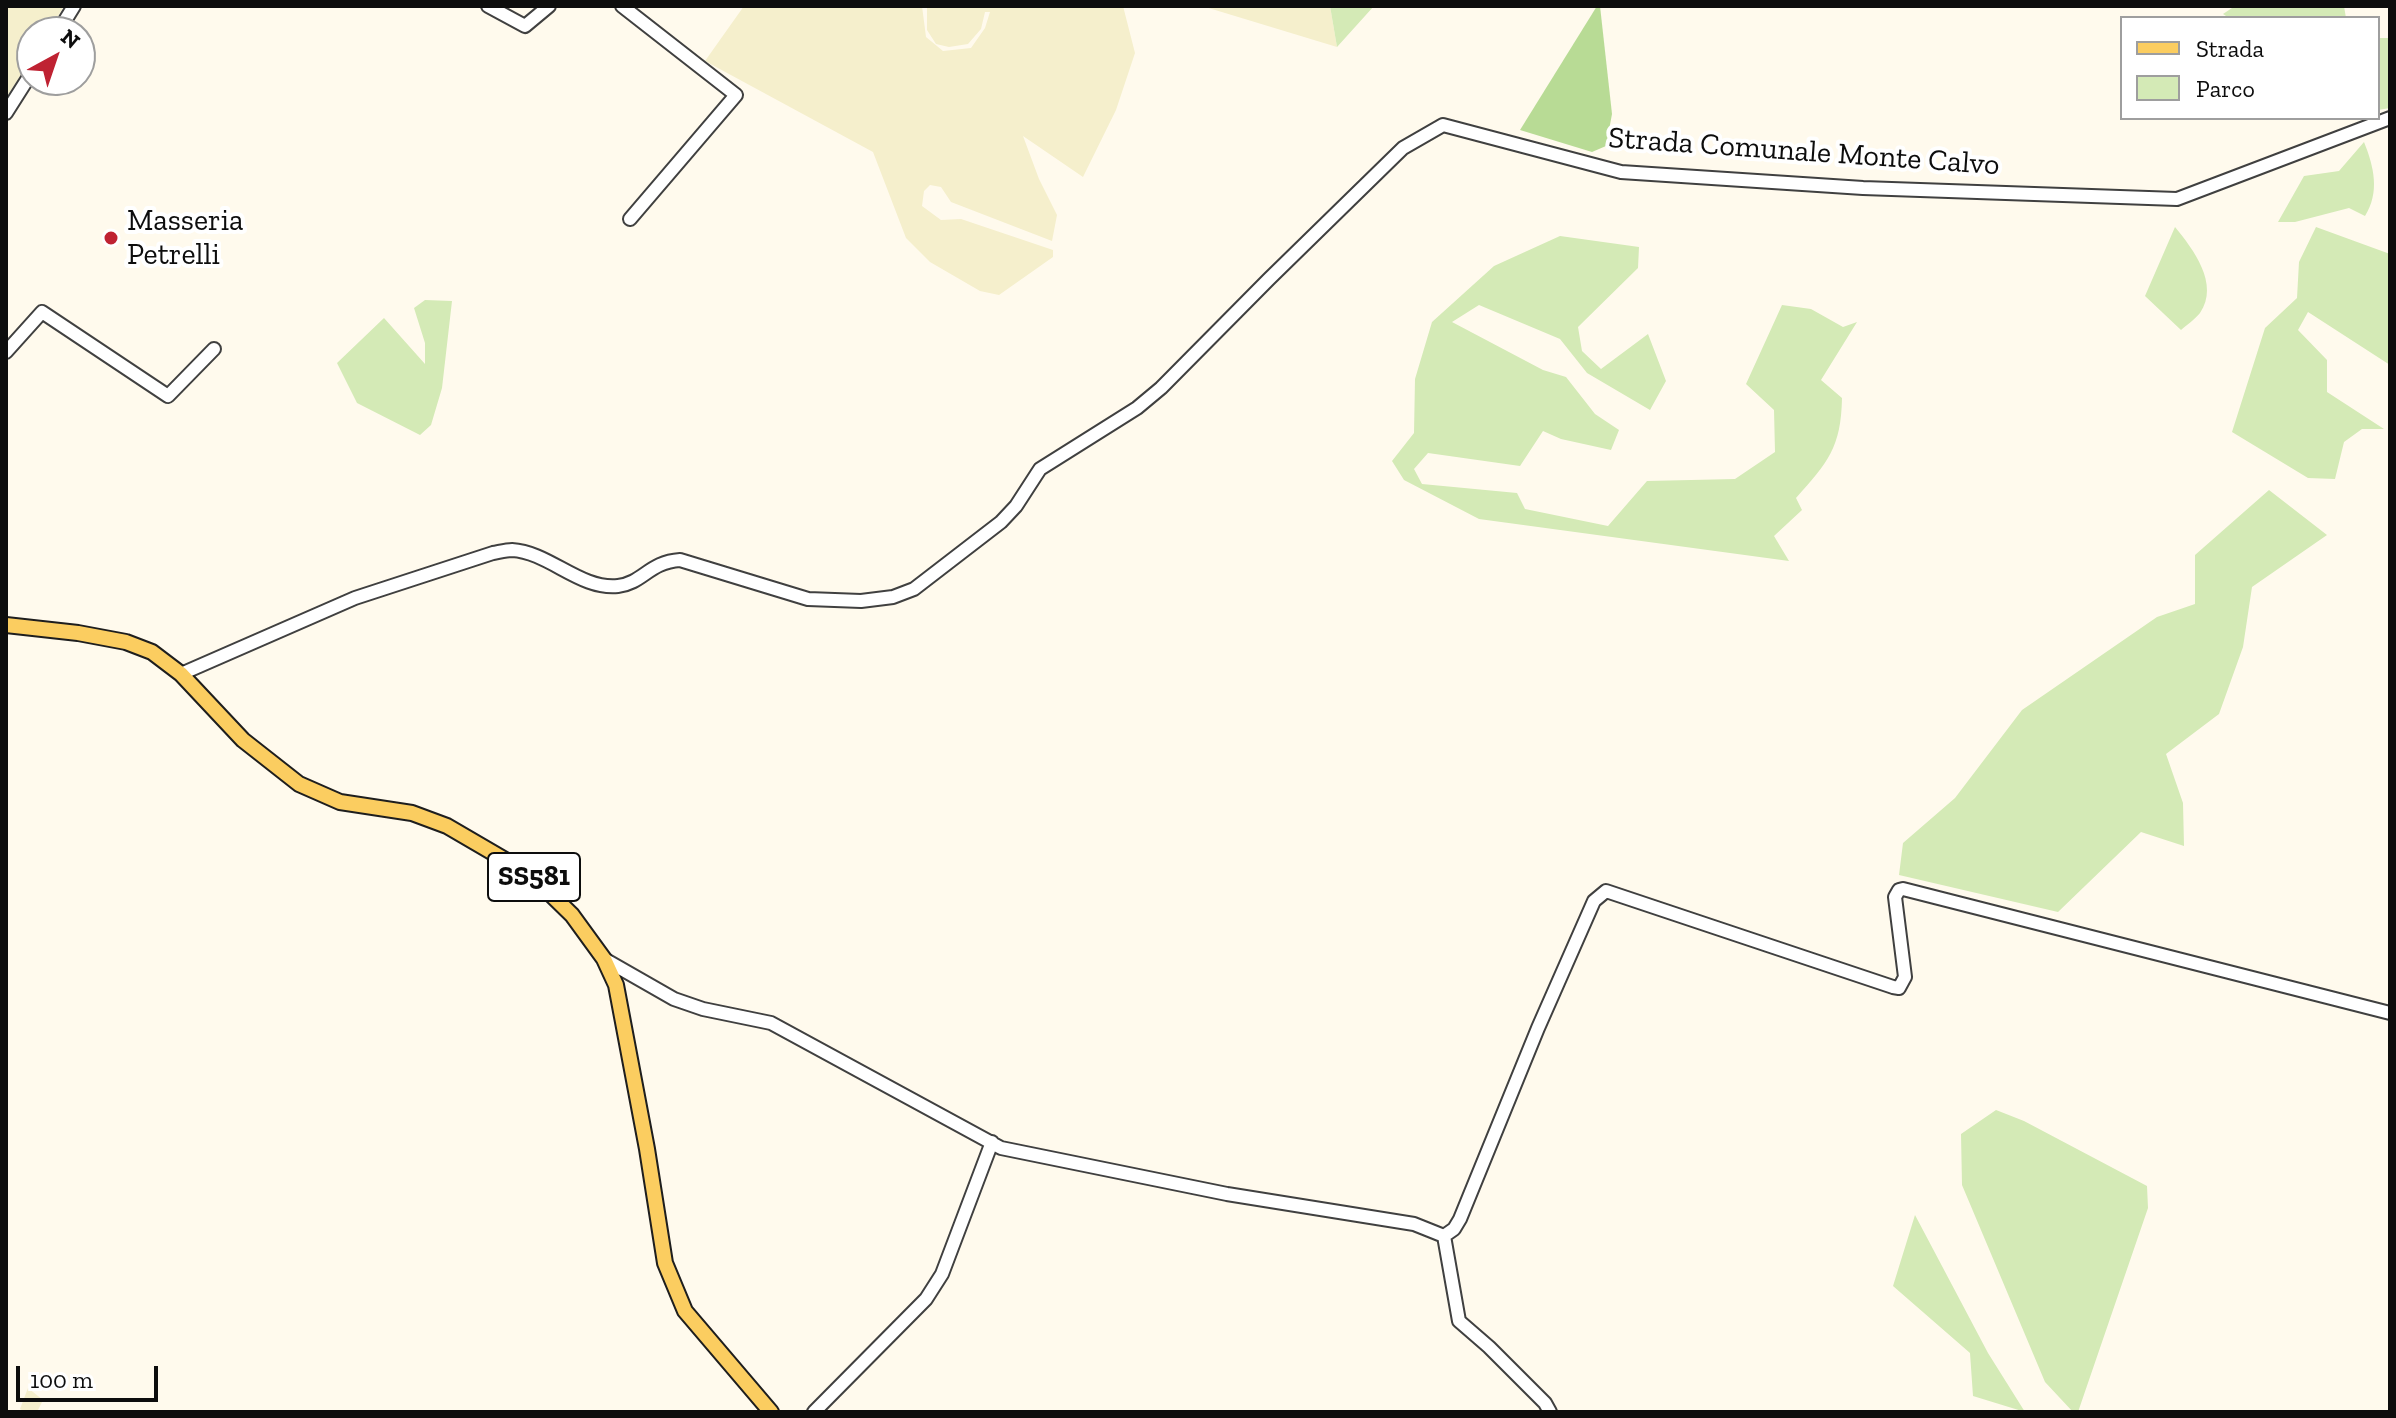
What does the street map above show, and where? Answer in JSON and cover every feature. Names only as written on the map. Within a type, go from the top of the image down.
[{"type":"main road","name":"SS581","points":[[6,625],[78,633],[126,642],[152,652],[181,674],[243,740],[299,784],[340,802],[412,813],[447,826],[531,875],[579,924],[604,959],[616,985],[665,1263],[685,1311],[771,1412]]},
{"type":"street","points":[[488,6],[525,26],[549,6]]},
{"type":"street","points":[[622,6],[736,95],[630,219]]},
{"type":"street","points":[[6,113],[17,96]]},
{"type":"street","name":"Strada Comunale Monte Calvo","points":[[181,674],[355,598],[493,553],[511,550],[592,582],[617,586],[636,580],[664,561],[680,560],[808,599],[861,601],[893,597],[914,589],[1001,522],[1016,506],[1040,469],[1137,408],[1161,388],[1403,148],[1443,125],[1621,172],[1863,188],[2177,199],[2390,118]]},
{"type":"street","points":[[6,352],[42,312],[168,396],[214,349]]},
{"type":"street","points":[[1444,1236],[1454,1229],[1460,1219],[1594,901],[1606,891],[1899,988],[1905,977],[1895,897],[1903,889],[2390,1013]]},
{"type":"street","points":[[604,959],[674,999],[703,1009],[771,1023],[1001,1148],[1227,1194],[1414,1224],[1444,1236]]},
{"type":"street","points":[[814,1412],[926,1299],[942,1274],[992,1142]]},
{"type":"street","points":[[1444,1236],[1459,1321],[1523,1380],[1550,1412]]},
{"type":"shaded area","points":[[6,6],[64,6],[58,16],[16,16],[16,82],[6,98]]},
{"type":"shaded area","points":[[744,6],[922,6],[926,37],[943,51],[971,48],[985,28],[990,12],[985,12],[981,29],[968,44],[949,47],[936,44],[927,30],[927,6],[1123,6],[1135,53],[1116,110],[1083,177],[1023,136],[1057,215],[1052,241],[951,202],[941,187],[930,185],[924,191],[922,206],[941,220],[961,219],[1053,250],[1053,257],[999,295],[980,291],[930,262],[906,238],[873,152],[705,61]]},
{"type":"shaded area","points":[[1202,6],[1330,6],[1337,47]]},
{"type":"shaded area","points":[[28,1388],[43,1400],[37,1412],[20,1409]]},
{"type":"green space","points":[[1330,6],[1374,6],[1337,47]]},
{"type":"green space","points":[[1597,6],[1600,6],[1612,114],[1606,146],[1592,152],[1520,130]]},
{"type":"green space","points":[[2235,6],[2344,6],[2346,16],[2226,16],[2223,14]]},
{"type":"green space","points":[[2380,38],[2390,38],[2390,108],[2380,110]]},
{"type":"green space","points":[[2364,142],[2374,179],[2373,198],[2365,216],[2349,208],[2295,222],[2278,222],[2304,176],[2339,171]]},
{"type":"green space","points":[[2175,227],[2202,267],[2207,290],[2200,313],[2181,330],[2145,296]]},
{"type":"green space","points":[[2316,227],[2390,254],[2390,365],[2308,312],[2298,330],[2327,360],[2327,392],[2384,429],[2362,429],[2344,442],[2335,479],[2308,478],[2232,432],[2265,328],[2297,298],[2299,262]]},
{"type":"green space","points":[[1560,236],[1639,247],[1638,268],[1578,327],[1582,351],[1601,369],[1648,334],[1666,381],[1650,410],[1587,373],[1560,339],[1479,305],[1452,322],[1543,370],[1566,377],[1595,414],[1619,430],[1611,450],[1561,439],[1543,431],[1520,466],[1428,453],[1414,469],[1422,484],[1517,493],[1525,509],[1608,526],[1647,481],[1735,479],[1775,452],[1774,410],[1746,384],[1782,305],[1811,309],[1843,327],[1857,322],[1821,380],[1842,398],[1839,430],[1831,453],[1796,498],[1802,510],[1774,536],[1789,561],[1479,519],[1404,480],[1392,461],[1414,433],[1415,379],[1432,322],[1494,266]]},
{"type":"green space","points":[[425,300],[452,301],[442,388],[431,425],[420,435],[357,403],[337,363],[384,318],[425,364],[425,343],[414,308]]},
{"type":"green space","points":[[2269,490],[2327,535],[2252,587],[2243,647],[2219,714],[2166,754],[2183,803],[2184,846],[2141,832],[2058,912],[1899,875],[1903,843],[1955,798],[2022,710],[2157,617],[2195,604],[2195,555]]},
{"type":"green space","points":[[1996,1110],[2024,1121],[2147,1186],[2148,1208],[2078,1412],[2073,1412],[2045,1382],[1962,1185],[1961,1134]]},
{"type":"green space","points":[[1915,1215],[1988,1353],[2025,1412],[1973,1396],[1970,1353],[1893,1286]]},
{"type":"place","name":"Masseria Petrelli","points":[[111,238]]}]
